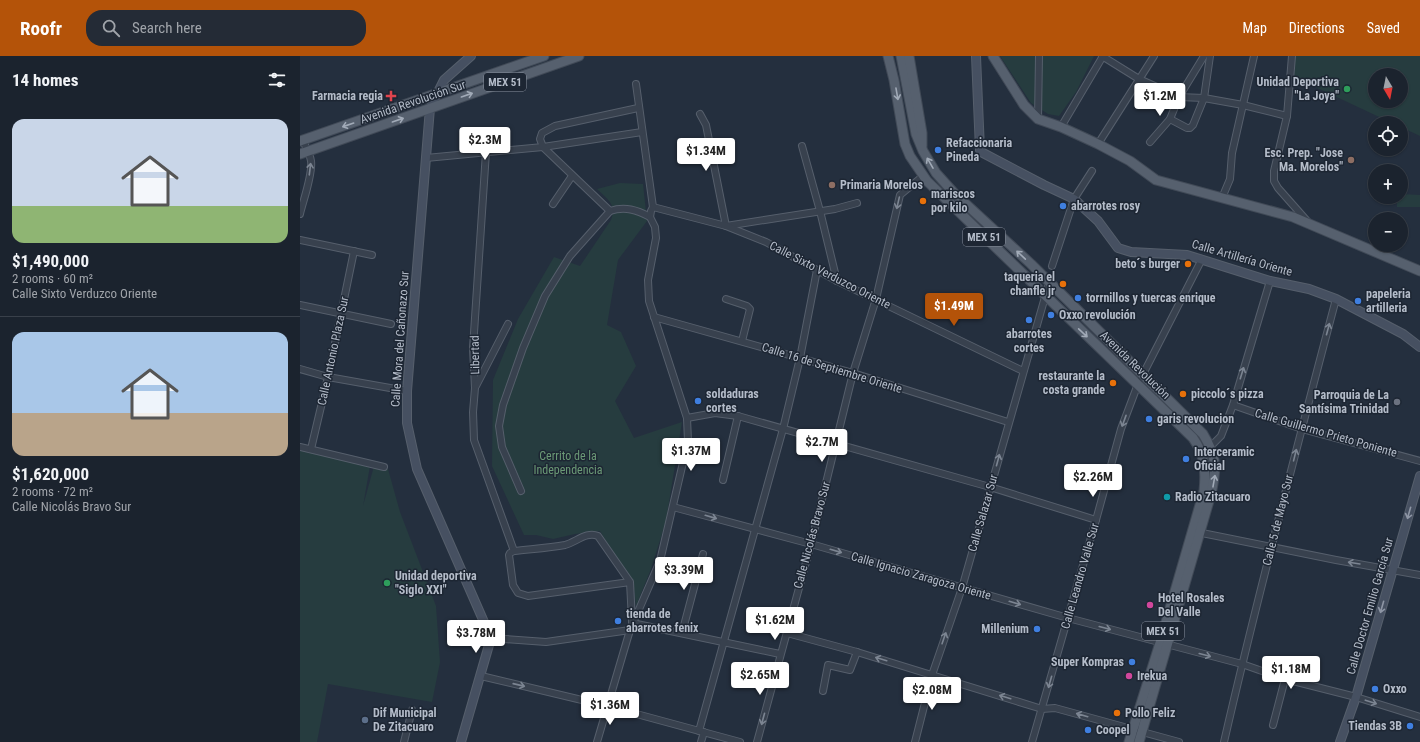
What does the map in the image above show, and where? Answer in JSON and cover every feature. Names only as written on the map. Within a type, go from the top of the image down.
[{"type":"main road","name":"Avenida Revolución Sur","points":[[301,141],[544,56]]},
{"type":"main road","name":"Avenida Revolución Sur","points":[[304,152],[579,56]]},
{"type":"main road","name":"Avenida Revolución","points":[[888,56],[894,80],[905,144],[910,156],[927,181],[1193,438],[1200,450],[1205,464],[1205,485],[1195,532],[1139,742]]},
{"type":"main road","name":"Avenida Revolución","points":[[901,56],[916,134],[936,173],[954,193],[1031,264],[1143,374],[1203,434],[1211,446],[1216,464],[1215,478],[1211,494],[1195,532]]},
{"type":"main road","points":[[910,56],[922,133],[922,147]]},
{"type":"main road","points":[[993,56],[1024,105],[1038,119],[1061,127],[1098,144],[1130,161],[1156,180],[1294,217],[1420,271]]},
{"type":"main road","name":"Avenida Revolución","points":[[1129,742],[1164,644]]},
{"type":"street","points":[[430,108],[444,80],[471,56]]},
{"type":"street","name":"Calle Artillería Oriente","points":[[976,56],[980,150],[1044,185],[1074,199],[1098,221],[1118,248],[1131,252],[1181,254],[1202,259],[1270,281],[1309,288],[1336,299],[1403,334],[1420,348]]},
{"type":"street","points":[[1038,119],[1039,56]]},
{"type":"street","points":[[1061,127],[1103,56],[1139,79],[1179,97],[1204,98],[1243,105],[1287,116]]},
{"type":"street","points":[[1098,144],[1154,56]]},
{"type":"street","points":[[1150,142],[1170,119],[1179,97],[1204,56]]},
{"type":"street","points":[[1170,119],[1187,128],[1190,128],[1193,125],[1204,98],[1210,56]]},
{"type":"street","points":[[1222,198],[1230,179],[1232,153],[1254,56]]},
{"type":"street","points":[[1292,56],[1287,116],[1274,171],[1274,181],[1278,188],[1309,223]]},
{"type":"street","points":[[597,742],[632,623],[660,561],[688,441],[687,418],[649,301],[648,280],[656,238],[655,227],[650,217],[650,211],[653,207],[638,108],[636,84]]},
{"type":"street","name":"Calle Mora del Cañonazo Sur","points":[[430,108],[407,391],[407,423],[417,469],[491,638]]},
{"type":"street","points":[[610,211],[543,147],[540,139],[542,133],[555,126],[638,108]]},
{"type":"street","points":[[700,114],[706,125],[726,226],[820,211],[857,203]]},
{"type":"street","points":[[426,158],[543,147],[642,132]]},
{"type":"street","points":[[300,214],[311,162],[304,152],[301,141]]},
{"type":"street","points":[[802,146],[837,281]]},
{"type":"street","name":"Libertad","points":[[486,152],[473,348],[475,388],[473,412],[474,440],[514,551]]},
{"type":"street","points":[[1052,266],[1074,199],[1092,171]]},
{"type":"street","points":[[553,204],[572,176]]},
{"type":"street","name":"Calle Nicolás Bravo Sur","points":[[757,742],[811,544],[853,373],[876,300],[900,195],[924,176]]},
{"type":"street","name":"Calle Sixto Verduzco Oriente","points":[[653,207],[726,226],[766,242],[837,281],[1023,371]]},
{"type":"street","points":[[521,491],[502,447],[499,426],[503,406],[523,348],[545,296],[570,256],[610,211],[628,209],[637,210],[650,217]]},
{"type":"street","points":[[300,240],[372,255]]},
{"type":"street","name":"Calle Antonio Plaza Sur","points":[[311,450],[354,251]]},
{"type":"street","name":"Calle Leandro Valle Sur","points":[[1032,742],[1121,429],[1138,384],[1202,259]]},
{"type":"street","points":[[701,742],[701,731],[724,642],[783,429],[800,358],[817,270]]},
{"type":"street","points":[[1200,450],[1211,446],[1221,436],[1233,405],[1270,281]]},
{"type":"street","name":"Calle Salazar Sur","points":[[915,742],[932,675],[962,588],[1049,282]]},
{"type":"street","points":[[726,299],[747,306],[750,309],[742,341]]},
{"type":"street","name":"Calle 5 de Mayo Sur","points":[[1224,742],[1242,664],[1336,299]]},
{"type":"street","points":[[300,305],[391,324]]},
{"type":"street","name":"Calle 16 de Septiembre Oriente","points":[[654,317],[853,373],[1008,422]]},
{"type":"street","points":[[475,388],[508,324]]},
{"type":"street","points":[[300,369],[328,376],[407,391]]},
{"type":"street","name":"Calle Guillermo Prieto Poniente","points":[[1233,405],[1302,428],[1420,461]]},
{"type":"street","points":[[687,418],[715,413],[738,416],[836,443],[1096,520]]},
{"type":"street","points":[[723,480],[738,416]]},
{"type":"street","points":[[300,446],[311,450],[384,467]]},
{"type":"street","name":"Calle Doctor Emilio García Sur","points":[[1340,742],[1356,697],[1420,476]]},
{"type":"street","name":"Calle Ignacio Zaragoza Oriente","points":[[673,507],[811,544],[1068,618],[1242,664],[1285,679],[1356,697],[1420,717]]},
{"type":"street","points":[[1195,532],[1420,576]]},
{"type":"street","points":[[630,582],[528,596],[518,593],[514,585],[509,555],[514,551],[566,545],[590,535],[594,534],[598,536],[630,582],[632,623]]},
{"type":"street","points":[[682,633],[703,554]]},
{"type":"street","points":[[632,623],[780,654]]},
{"type":"street","points":[[461,742],[491,638],[546,642],[630,630]]},
{"type":"street","points":[[786,633],[857,652],[1042,709],[1056,708],[1179,742]]},
{"type":"street","points":[[823,691],[828,665],[850,670],[857,652]]},
{"type":"street","points":[[481,676],[607,706],[740,742]]},
{"type":"street","points":[[1273,725],[1285,679]]},
{"type":"street","points":[[404,742],[412,710]]},
{"type":"green space","points":[[1000,56],[1094,56],[1076,92],[1059,116],[1048,114],[1031,103]]},
{"type":"green space","name":"Unidad Deportiva \"La Joya\"","points":[[1295,56],[1420,56],[1420,136],[1408,130],[1408,116],[1377,116],[1294,77]]},
{"type":"green space","name":"Cerrito de la Independencia","points":[[620,183],[643,184],[647,221],[618,260],[607,325],[621,332],[636,366],[615,401],[634,438],[682,422],[666,521],[651,569],[636,606],[633,581],[630,582],[600,531],[575,534],[553,539],[536,535],[524,535],[492,466],[493,380],[518,319],[554,257],[580,266],[611,220],[613,214],[610,202],[597,189]]},
{"type":"green space","points":[[1408,194],[1420,195],[1420,207],[1397,207],[1397,204],[1408,204]]},
{"type":"green space","points":[[300,449],[370,466],[363,506],[374,466],[388,469],[400,512],[436,606],[440,662],[432,702],[328,684],[317,742],[300,742]]},
{"type":"place","name":"Unidad Deportiva \"La Joya\"","points":[[1347,89]]},
{"type":"place","name":"Farmacia regia","points":[[391,96]]},
{"type":"place","name":"Refaccionaria Pineda","points":[[938,150]]},
{"type":"place","name":"Esc. Prep. \"Jose Ma. Morelos\"","points":[[1351,160]]},
{"type":"place","name":"Primaria Morelos","points":[[832,185]]},
{"type":"place","name":"mariscos por kilo","points":[[923,201]]},
{"type":"place","name":"abarrotes rosy","points":[[1063,206]]},
{"type":"place","name":"beto´s burger","points":[[1188,264]]},
{"type":"place","name":"taqueria el chanfle jr","points":[[1063,284]]},
{"type":"place","name":"torrnillos y tuercas enrique","points":[[1078,298]]},
{"type":"place","name":"papeleria artilleria","points":[[1358,301]]},
{"type":"place","name":"Oxxo revolución","points":[[1051,315]]},
{"type":"place","name":"abarrotes cortes","points":[[1029,320]]},
{"type":"place","name":"restaurante la costa grande","points":[[1113,383]]},
{"type":"place","name":"piccolo´s pizza","points":[[1183,394]]},
{"type":"place","name":"soldaduras cortes","points":[[698,401]]},
{"type":"place","name":"Parroquia de La Santísima Trinidad","points":[[1397,402]]},
{"type":"place","name":"garis revolucion","points":[[1149,419]]},
{"type":"place","name":"Interceramic Oficial","points":[[1186,459]]},
{"type":"place","name":"Radio Zitacuaro","points":[[1167,497]]},
{"type":"place","name":"Unidad deportiva \"Siglo XXI\"","points":[[387,583]]},
{"type":"place","name":"Hotel Rosales Del Valle","points":[[1150,605]]},
{"type":"place","name":"tienda de abarrotes fenix","points":[[618,621]]},
{"type":"place","name":"Millenium","points":[[1037,629]]},
{"type":"place","name":"Super Kompras","points":[[1132,662]]},
{"type":"place","name":"Irekua","points":[[1129,676]]},
{"type":"place","name":"Oxxo","points":[[1375,689]]},
{"type":"place","name":"Pollo Feliz","points":[[1117,713]]},
{"type":"place","name":"Dif Municipal De Zitacuaro","points":[[365,720]]},
{"type":"place","name":"Tiendas 3B","points":[[1410,726]]},
{"type":"place","name":"Coopel","points":[[1088,730]]}]
